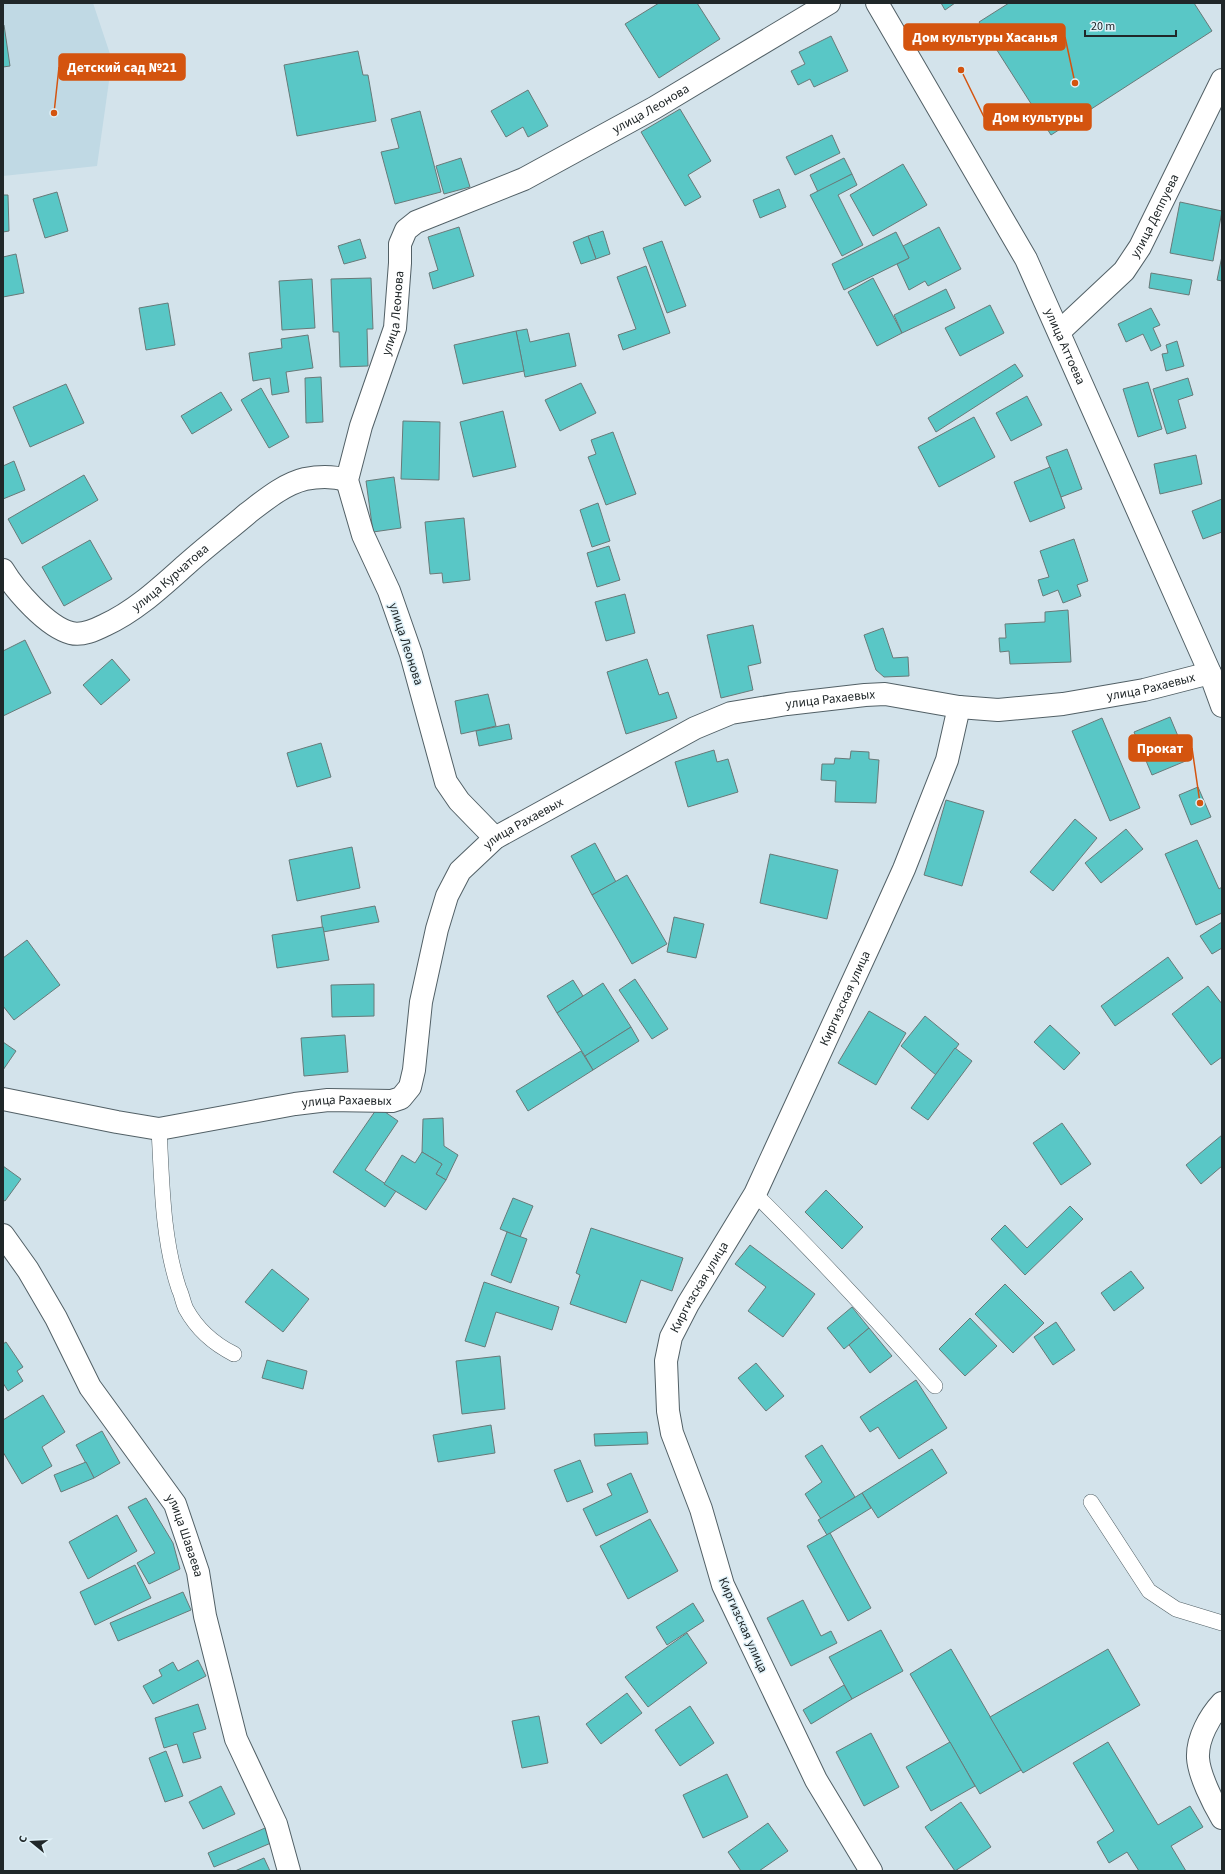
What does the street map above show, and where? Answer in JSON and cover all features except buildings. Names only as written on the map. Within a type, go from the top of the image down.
[{"type":"street","name":"улица Леонова","points":[[495,838],[459,801],[446,782],[411,654],[389,591],[363,535],[347,480],[361,426],[394,328],[400,263],[400,244],[406,230],[416,222],[524,180],[654,108],[829,3]]},
{"type":"street","name":"улица Аттоева","points":[[877,3],[1026,259],[1060,332],[1210,673],[1222,706]]},
{"type":"street","name":"улица Деппуева","points":[[1060,332],[1124,271],[1140,248],[1222,80]]},
{"type":"street","name":"улица Курчатова","points":[[4,576],[34,608],[56,627],[71,633],[82,633],[94,630],[114,621],[153,594],[214,540],[268,498],[287,486],[322,476],[347,480]]},
{"type":"street","name":"улица Рахаевых","points":[[3,1099],[159,1129],[295,1104],[328,1100],[392,1101],[401,1098],[410,1088],[421,1002],[437,929],[447,896],[460,871],[495,838],[695,728],[731,713],[787,704],[885,694],[959,707],[998,710],[1063,704],[1144,690],[1210,673]]},
{"type":"street","name":"Киргизская улица","points":[[871,1871],[816,1780],[723,1585],[701,1509],[672,1433],[668,1410],[666,1361],[671,1337],[688,1304],[755,1194],[904,869],[947,760],[959,707]]},
{"type":"street","name":"улица Шаваева","points":[[3,1235],[28,1270],[56,1318],[90,1386],[175,1504],[198,1572],[206,1616],[236,1739],[276,1824],[289,1871]]},
{"type":"street","points":[[1222,1703],[1212,1714],[1201,1738],[1198,1758],[1213,1802],[1222,1818]]},
{"type":"lane","points":[[159,1129],[163,1193],[172,1267],[186,1309],[206,1336],[217,1345],[234,1354]]},
{"type":"lane","points":[[755,1194],[819,1258],[935,1386]]},
{"type":"lane","points":[[1091,1502],[1149,1591],[1176,1609],[1222,1623]]},
{"type":"shaded area","points":[[3,3],[93,3],[112,60],[97,166],[3,176]]},
{"type":"place","name":"Дом культуры","points":[[961,70]]},
{"type":"place","name":"Дом культуры Хасанья","points":[[1075,83]]},
{"type":"place","name":"Детский сад №21","points":[[54,113]]},
{"type":"place","name":"Прокат","points":[[1200,803]]}]
